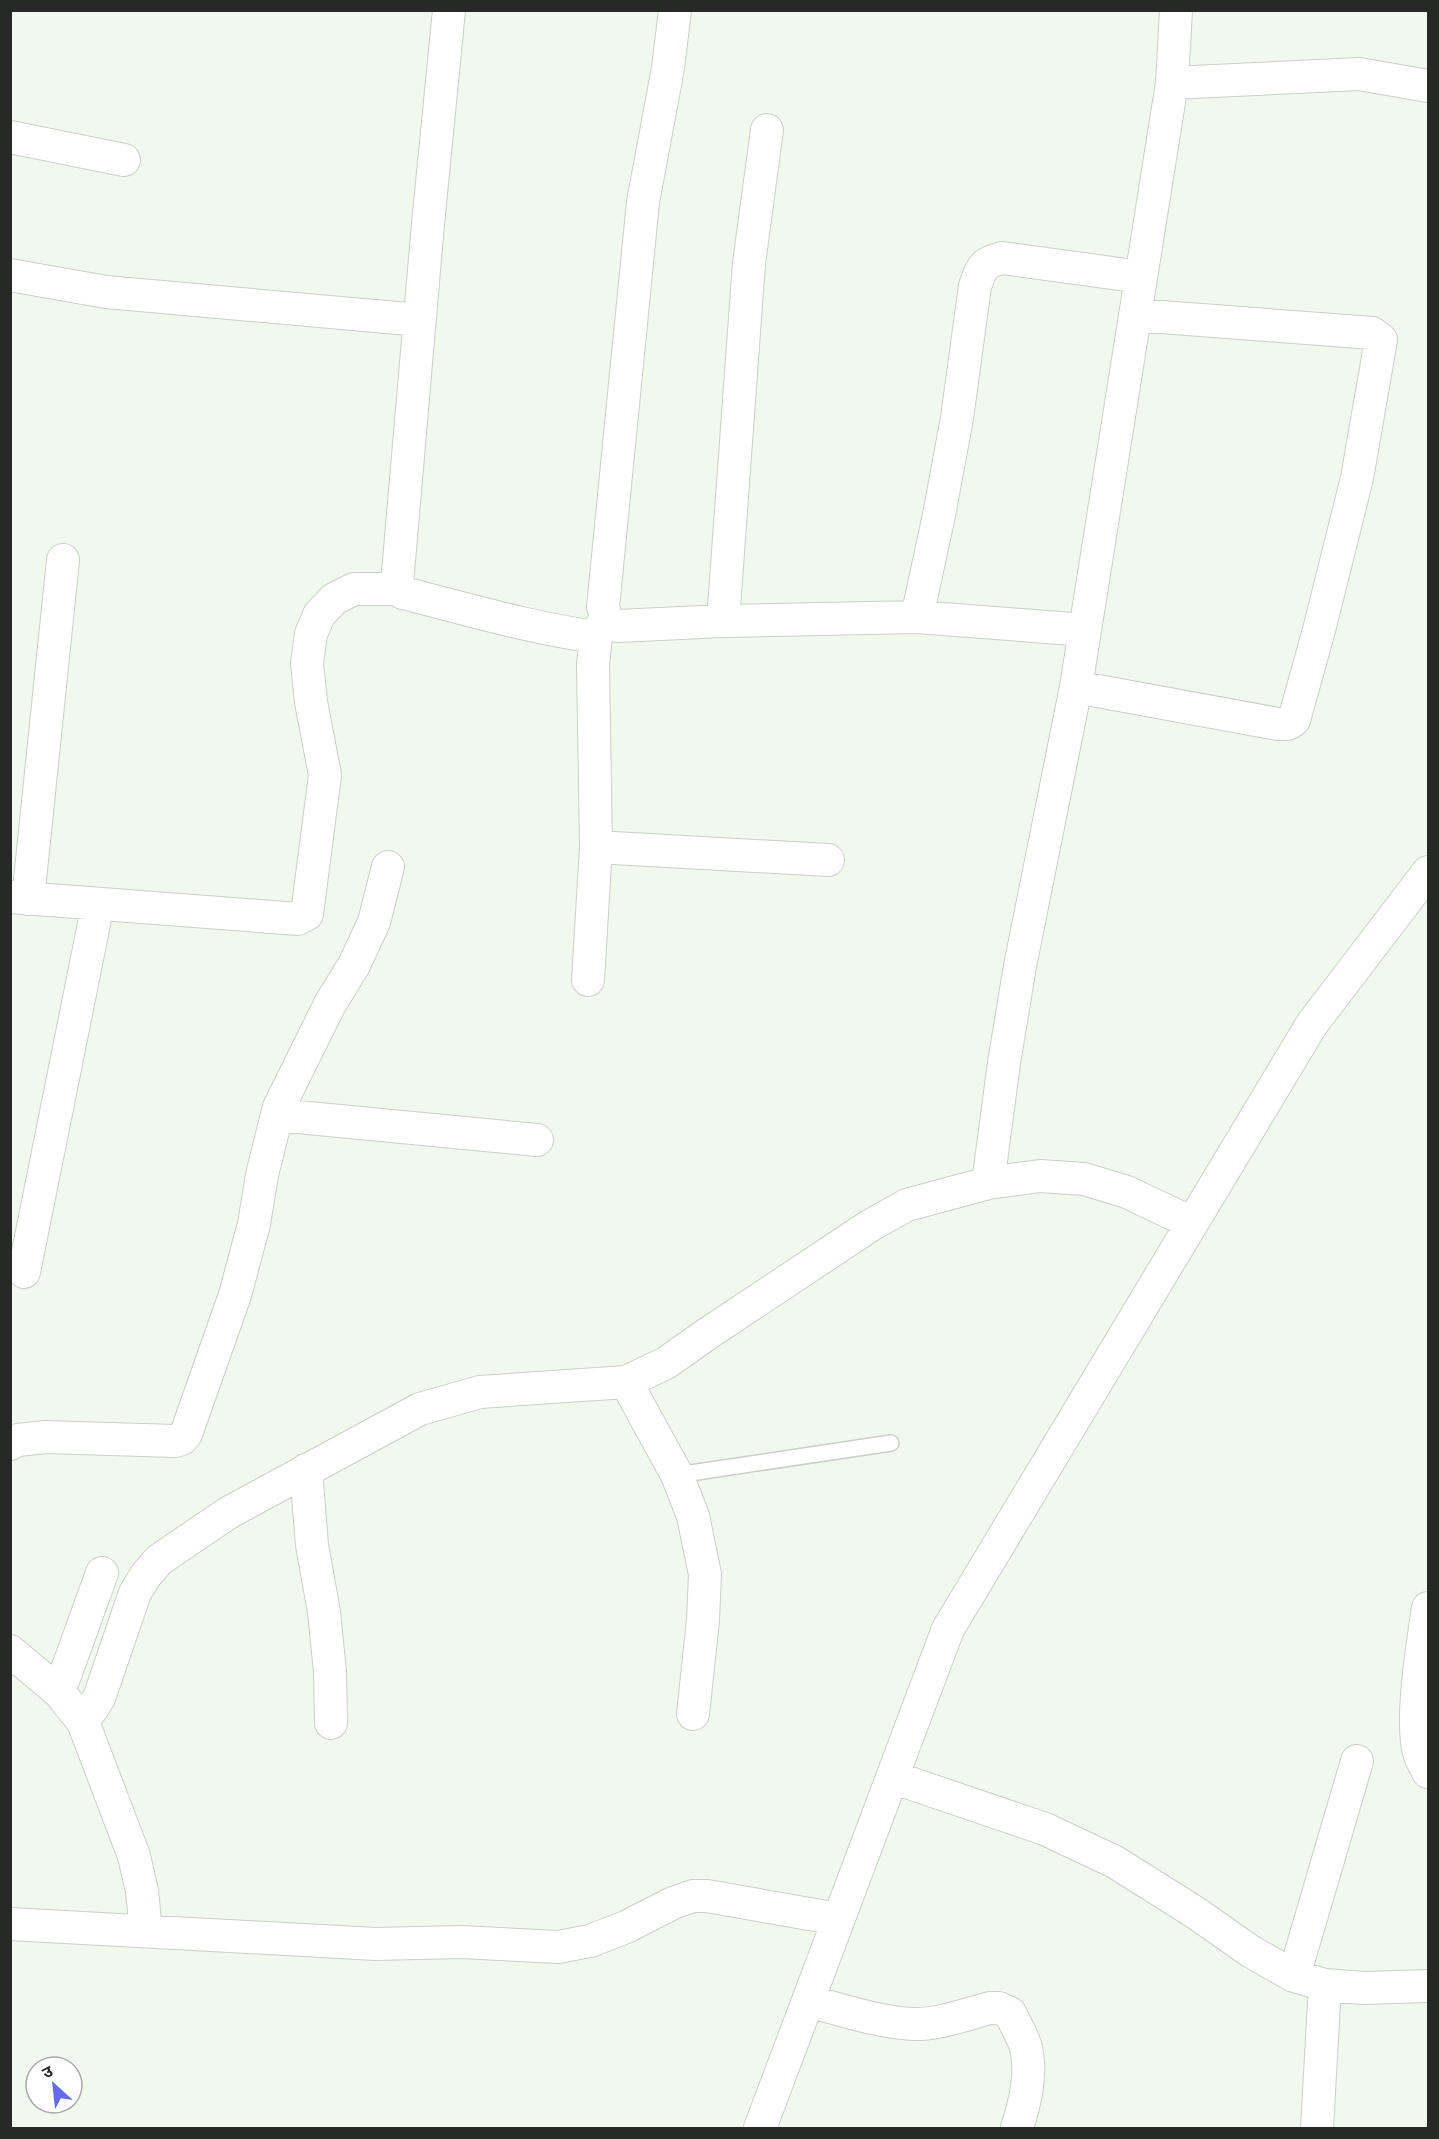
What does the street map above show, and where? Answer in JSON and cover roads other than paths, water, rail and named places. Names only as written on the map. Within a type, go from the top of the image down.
[{"type":"street","points":[[449,10],[398,584],[403,593],[550,631],[601,628],[611,624],[618,626],[723,621],[917,617],[1084,630]]},
{"type":"street","points":[[588,980],[596,847],[593,665],[601,628],[643,202],[668,68],[675,10]]},
{"type":"street","points":[[988,1183],[1020,966],[1076,687],[1172,83],[1176,10]]},
{"type":"street","points":[[1172,83],[1359,74],[1428,86]]},
{"type":"street","points":[[723,621],[748,263],[767,130]]},
{"type":"street","points":[[10,137],[124,160]]},
{"type":"street","points":[[917,617],[951,450],[975,286],[981,270],[988,261],[1003,258],[1141,277]]},
{"type":"street","points":[[10,275],[106,292],[420,320]]},
{"type":"street","points":[[1076,687],[1278,724],[1288,724],[1294,720],[1311,662],[1357,477],[1381,340],[1372,333],[1135,315]]},
{"type":"street","points":[[63,560],[19,898],[298,919],[307,914],[325,775],[311,702],[307,663],[311,634],[319,615],[334,598],[354,589],[399,589]]},
{"type":"street","points":[[596,847],[828,860]]},
{"type":"street","points":[[10,1444],[18,1440],[45,1437],[163,1441],[182,1439],[186,1434],[235,1295],[254,1224],[262,1175],[277,1115],[309,1043],[359,955],[374,922],[388,867]]},
{"type":"street","points":[[760,2128],[948,1629],[1312,1024],[1428,872]]},
{"type":"street","points":[[24,1272],[98,904]]},
{"type":"street","points":[[277,1115],[537,1140]]},
{"type":"street","points":[[83,1722],[99,1698],[135,1593],[159,1560],[228,1513],[420,1409],[480,1392],[626,1382],[666,1363],[706,1334],[907,1205],[988,1183],[1040,1176],[1084,1179],[1127,1192],[1192,1223]]},
{"type":"street","points":[[626,1382],[677,1475],[693,1516],[705,1574],[703,1620],[693,1714]]},
{"type":"street","points":[[306,1470],[312,1545],[324,1612],[330,1672],[331,1723]]},
{"type":"street","points":[[59,1692],[102,1573]]},
{"type":"street","points":[[1428,1608],[1416,1723],[1419,1754],[1428,1772]]},
{"type":"street","points":[[10,1651],[59,1692],[83,1722],[134,1856],[142,1891],[146,1931]]},
{"type":"street","points":[[1294,1976],[1357,1761]]},
{"type":"street","points":[[892,1777],[1045,1829],[1115,1862],[1196,1913],[1250,1951],[1294,1976],[1325,1984],[1364,1988],[1428,1986]]},
{"type":"street","points":[[10,1924],[376,1944],[461,1942],[558,1947],[590,1941],[693,1896],[706,1896],[838,1919]]},
{"type":"street","points":[[1317,2128],[1325,1984]]},
{"type":"street","points":[[808,2001],[885,2020],[914,2024],[935,2022],[990,2008],[999,2008],[1010,2013],[1026,2048],[1028,2078],[1017,2128]]},
{"type":"lane","points":[[677,1475],[891,1443]]}]
